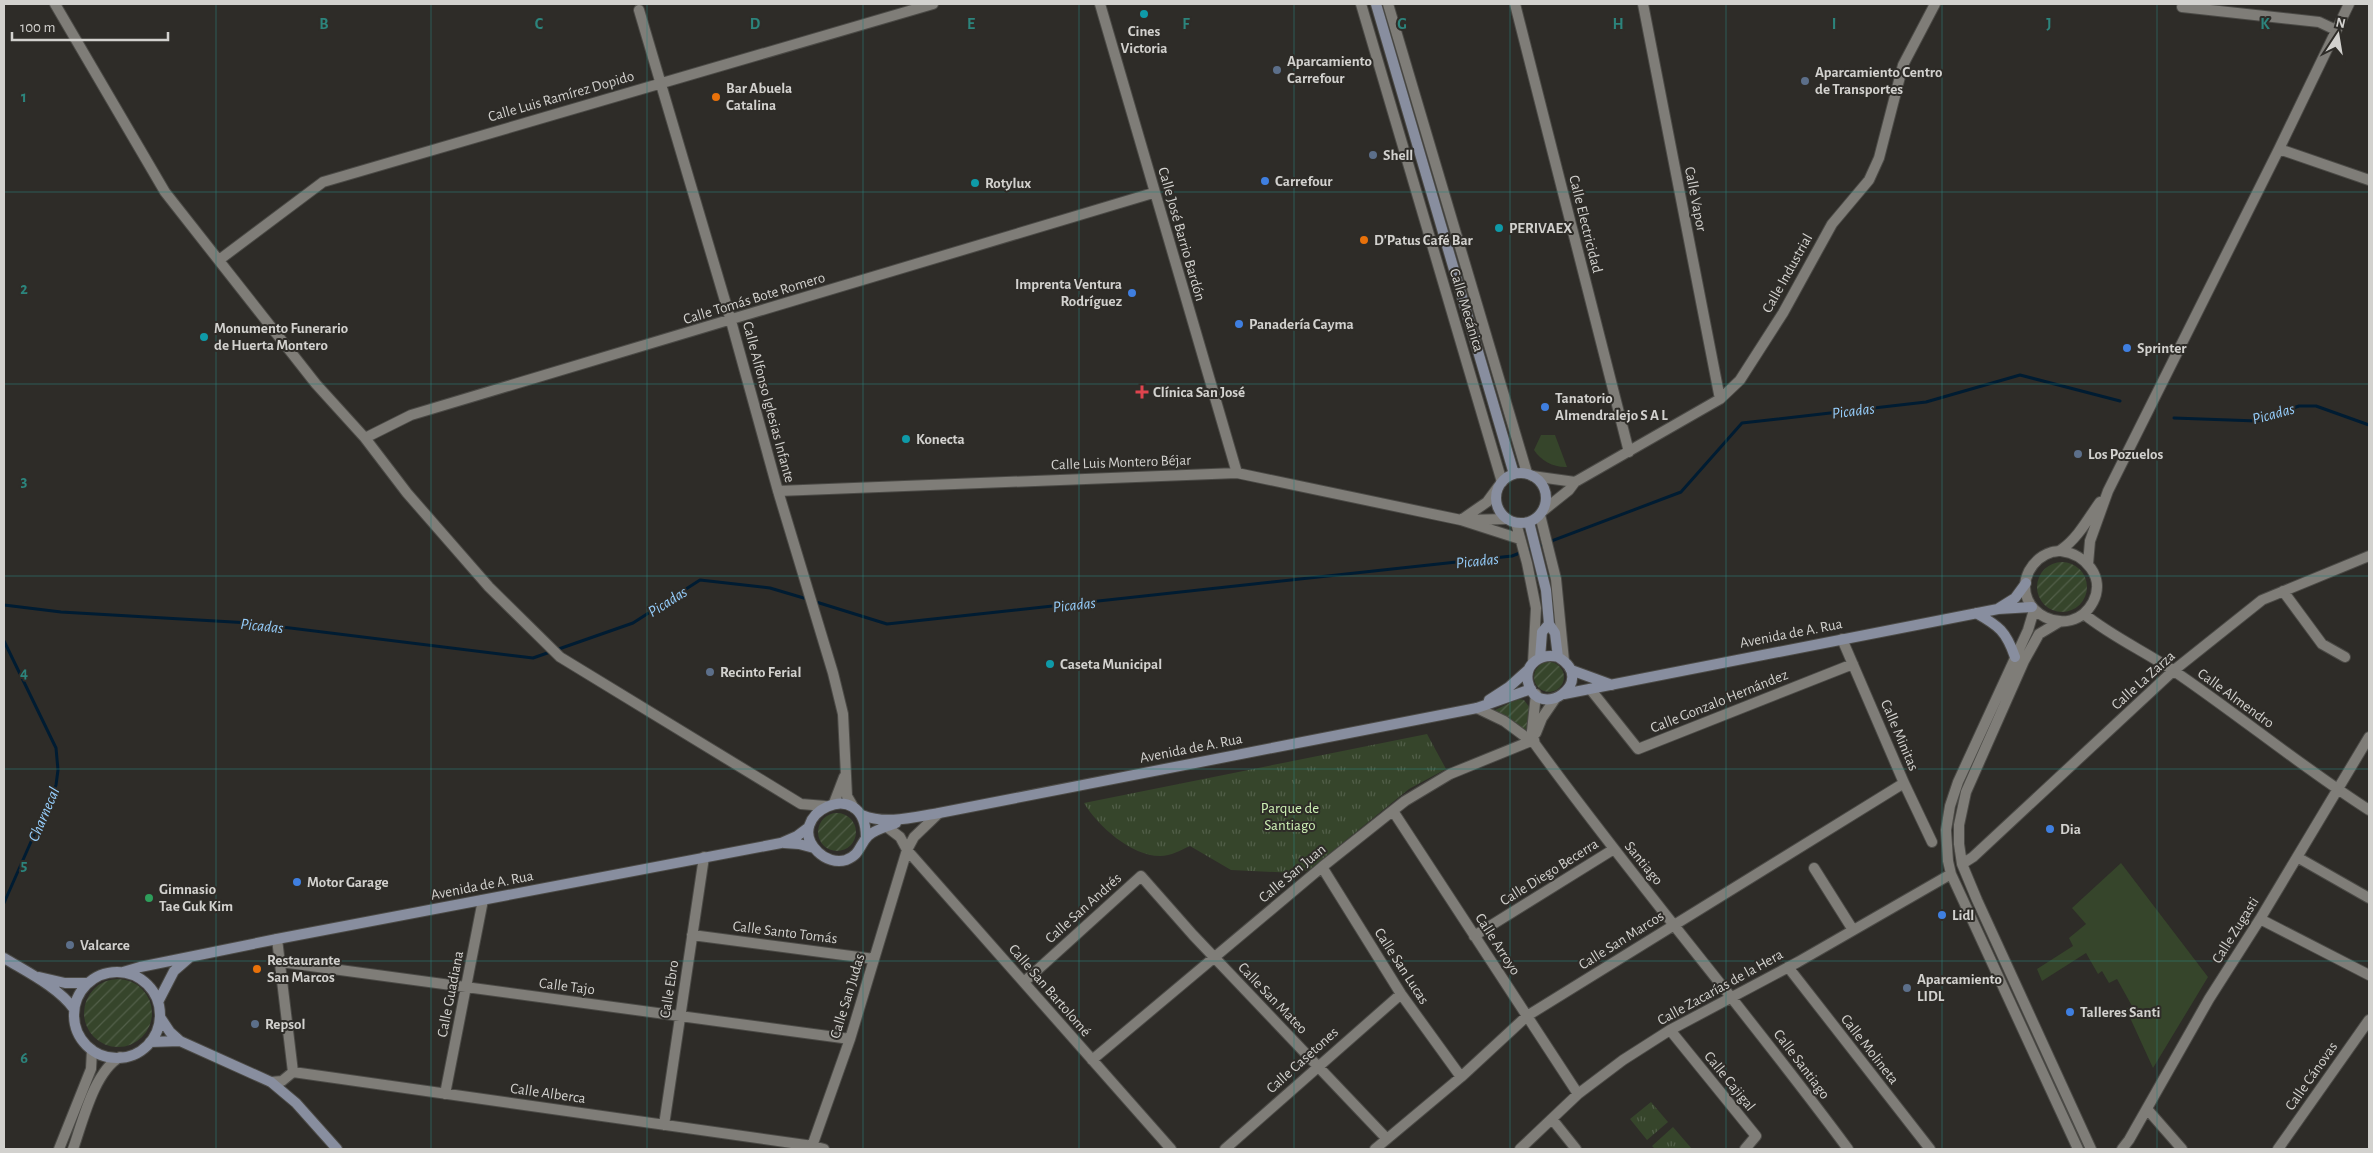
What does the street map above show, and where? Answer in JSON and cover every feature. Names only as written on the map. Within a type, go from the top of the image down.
[{"type":"street","points":[[55,4],[165,192],[316,384],[365,438],[407,493],[490,588],[560,657],[801,804],[843,804],[854,808],[862,816],[866,826],[866,837],[862,848],[854,856],[844,860],[832,860],[822,856],[814,848],[809,838],[810,824],[817,812],[829,805]]},
{"type":"street","name":"Calle Luis Ramírez Dopido","points":[[220,260],[323,182],[933,4]]},
{"type":"street","name":"Calle José Barrio Bardón","points":[[1100,4],[1236,473]]},
{"type":"street","name":"Calle Mecánica","points":[[1360,4],[1500,484]]},
{"type":"street","points":[[1376,4],[1514,474]]},
{"type":"street","name":"Calle Mecánica","points":[[1388,4],[1529,474]]},
{"type":"street","name":"Calle Electricidad","points":[[1515,4],[1628,452]]},
{"type":"street","name":"Calle Vapor","points":[[1643,4],[1720,400]]},
{"type":"street","name":"Calle Industrial","points":[[1542,512],[1569,490],[1575,482],[1720,400],[1740,380],[1783,312],[1832,224],[1869,180],[1879,158],[1903,65],[1935,4]]},
{"type":"street","points":[[2088,564],[2090,541],[2108,491],[2279,149],[2349,4]]},
{"type":"street","points":[[2182,7],[2319,22],[2336,30]]},
{"type":"street","name":"Calle Alfonso Iglesias Infante","points":[[639,10],[731,321],[778,491],[820,624],[843,714],[846,758],[844,776],[847,796],[854,808]]},
{"type":"street","points":[[2279,149],[2369,180]]},
{"type":"street","name":"Calle Tomás Bote Romero","points":[[365,438],[411,415],[731,321],[1154,193]]},
{"type":"street","name":"Calle Luis Montero Béjar","points":[[778,491],[1236,473],[1461,520],[1521,542]]},
{"type":"street","points":[[1461,520],[1487,502],[1500,484],[1514,474],[1529,474],[1575,482]]},
{"type":"street","points":[[1511,521],[1529,522],[1542,512],[1546,502],[1544,487],[1529,474]]},
{"type":"street","points":[[1500,484],[1496,505],[1511,521],[1521,542],[1536,608],[1534,663]]},
{"type":"street","points":[[2061,551],[2073,540],[2108,491]]},
{"type":"street","points":[[1542,512],[1557,587],[1561,659]]},
{"type":"street","name":"Calle Luis Montero Béjar","points":[[1461,520],[1511,521]]},
{"type":"street","points":[[1529,522],[1546,590],[1549,624],[1554,633],[1561,659],[1571,670],[1613,685]]},
{"type":"street","points":[[2059,622],[2041,616],[2033,608],[2026,592],[2026,583],[2031,568],[2041,557],[2061,551],[2071,552],[2088,564],[2093,572],[2096,590],[2094,599],[2084,614],[2059,622],[2039,634],[2024,661],[1966,792],[1959,825],[1962,864],[2091,1149]]},
{"type":"street","name":"Calle La Zarza","points":[[1962,864],[1973,857],[2173,671],[2262,600],[2369,556]]},
{"type":"street","name":"Avenida de A. Rua","points":[[1998,609],[2015,598],[2026,583]]},
{"type":"street","points":[[2284,592],[2322,644],[2344,657]]},
{"type":"street","points":[[2033,608],[2028,630],[1958,782],[1950,806],[1946,830],[1948,861],[1951,874],[2078,1149]]},
{"type":"street","name":"Avenida de A. Rua","points":[[1560,696],[1842,638],[1976,613],[1998,609],[2033,608]]},
{"type":"street","points":[[1976,613],[1998,626],[2006,635],[2015,657]]},
{"type":"street","name":"Calle Almendro","points":[[2084,614],[2099,626],[2173,671],[2337,790],[2369,810]]},
{"type":"street","points":[[1549,624],[1542,632],[1528,683],[1534,692],[1542,698],[1560,696]]},
{"type":"street","name":"Calle Minitas","points":[[1842,638],[1904,783],[1932,842]]},
{"type":"street","points":[[1534,663],[1546,656],[1561,659]]},
{"type":"street","name":"Avenida de A. Rua","points":[[1477,708],[1508,687],[1534,663]]},
{"type":"street","name":"Calle Gonzalo Hernández","points":[[1590,690],[1638,749],[1853,664]]},
{"type":"street","points":[[1533,743],[1537,730],[1571,683],[1571,670]]},
{"type":"street","points":[[1533,743],[1534,692]]},
{"type":"street","name":"Avenida de A. Rua","points":[[862,816],[873,820],[910,818],[939,813],[1477,708],[1534,692]]},
{"type":"street","name":"Santiago","points":[[1477,708],[1504,721],[1533,743],[1614,849],[1733,998]]},
{"type":"street","name":"Calle Zugasti","points":[[2122,1149],[2128,1145],[2210,999],[2369,737]]},
{"type":"street","name":"Calle San Juan","points":[[1092,1060],[1322,867],[1405,801],[1450,774],[1533,743]]},
{"type":"street","name":"Calle Alfonso Iglesias Infante","points":[[829,805],[844,776]]},
{"type":"street","name":"Calle San Marcos","points":[[1375,1149],[1461,1077],[1527,1016],[1904,783]]},
{"type":"street","points":[[801,804],[810,824]]},
{"type":"street","name":"Calle Arroyo","points":[[1392,811],[1578,1094]]},
{"type":"street","name":"Calle San Judas","points":[[812,1147],[850,1040],[907,850],[914,837],[939,813]]},
{"type":"street","points":[[910,818],[914,837]]},
{"type":"street","name":"Avenida de A. Rua","points":[[866,837],[873,832],[910,818]]},
{"type":"street","name":"Avenida de A. Rua","points":[[781,843],[797,836],[810,824]]},
{"type":"street","points":[[887,827],[900,837],[907,850]]},
{"type":"street","name":"Avenida de A. Rua","points":[[123,972],[277,939],[781,843],[800,844],[814,848]]},
{"type":"street","name":"Calle Diego Becerra","points":[[1474,936],[1614,849]]},
{"type":"street","name":"Calle San Bartolomé","points":[[907,850],[1171,1149]]},
{"type":"street","points":[[2297,856],[2369,898]]},
{"type":"street","name":"Calle Ebro","points":[[664,1125],[704,857]]},
{"type":"street","name":"Calle San Lucas","points":[[1322,867],[1401,994],[1461,1077]]},
{"type":"street","points":[[1814,868],[1852,930]]},
{"type":"street","name":"Calle Zacarías de la Hera","points":[[1520,1149],[1578,1094],[1623,1060],[1670,1030],[1733,998],[1951,874]]},
{"type":"street","name":"Calle San Andrés","points":[[1024,982],[1140,876]]},
{"type":"street","name":"Calle San Mateo","points":[[1140,876],[1214,958],[1387,1139]]},
{"type":"street","name":"Calle Guadiana","points":[[445,1094],[483,900]]},
{"type":"street","points":[[2260,919],[2369,974]]},
{"type":"street","name":"Calle Santo Tomás","points":[[692,936],[874,958]]},
{"type":"street","points":[[271,1082],[282,1081],[293,1072],[277,939]]},
{"type":"street","points":[[158,1002],[174,971],[189,957]]},
{"type":"street","points":[[4,958],[35,977],[63,998],[74,1009]]},
{"type":"street","name":"Calle Tajo","points":[[281,962],[466,989],[850,1040]]},
{"type":"street","name":"Calle Molineta","points":[[1788,967],[1930,1149]]},
{"type":"street","points":[[35,977],[65,983],[86,983],[110,972],[123,972],[139,978],[150,987],[158,1002],[160,1017],[158,1029],[150,1042],[139,1052],[120,1057],[111,1062],[102,1074],[73,1149]]},
{"type":"street","points":[[86,983],[78,996],[74,1009],[74,1023],[79,1036],[92,1050],[102,1056],[120,1057]]},
{"type":"street","name":"Calle Casetones","points":[[1225,1149],[1401,994]]},
{"type":"street","name":"Calle Santiago","points":[[1733,998],[1842,1147]]},
{"type":"street","points":[[160,1017],[170,1032],[180,1041],[271,1082],[296,1103],[337,1149]]},
{"type":"street","name":"Calle Cánovas","points":[[2278,1149],[2369,1020]]},
{"type":"street","name":"Calle Cajigal","points":[[1670,1030],[1756,1136],[1745,1149]]},
{"type":"street","points":[[150,1042],[180,1041]]},
{"type":"street","points":[[59,1149],[91,1069],[92,1050]]},
{"type":"street","name":"Calle Alberca","points":[[293,1072],[824,1149]]},
{"type":"street","points":[[2147,1109],[2182,1149]]},
{"type":"street","points":[[1552,1119],[1576,1149]]},
{"type":"green space","points":[[1541,435],[1555,435],[1567,467],[1553,465],[1537,454],[1534,450]]},
{"type":"green space","points":[[2057,562],[2067,562],[2080,569],[2087,582],[2087,592],[2080,605],[2067,612],[2057,612],[2048,608],[2041,601],[2037,592],[2037,582],[2041,573],[2048,566]]},
{"type":"green space","points":[[1549,662],[1559,667],[1564,677],[1559,687],[1549,692],[1539,687],[1534,677],[1539,667]]},
{"type":"green space","points":[[1518,699],[1524,700],[1530,708],[1528,726],[1525,730],[1493,711]]},
{"type":"green space","name":"Parque de Santiago","points":[[1427,734],[1446,769],[1409,789],[1309,870],[1296,873],[1231,870],[1190,846],[1168,855],[1149,855],[1116,838],[1098,821],[1084,803]]},
{"type":"green space","points":[[837,813],[851,818],[856,832],[851,846],[837,851],[823,846],[818,832],[823,818]]},
{"type":"green space","points":[[2121,863],[2208,977],[2153,1068],[2126,1009],[2132,1006],[2117,979],[2109,983],[2102,971],[2098,974],[2086,953],[2042,981],[2037,969],[2073,946],[2069,938],[2086,924],[2072,908]]},
{"type":"green space","points":[[111,979],[125,979],[137,984],[147,994],[152,1006],[152,1020],[147,1032],[137,1042],[125,1047],[111,1047],[99,1042],[89,1032],[84,1020],[84,1006],[89,994],[99,984]]},
{"type":"green space","points":[[1651,1102],[1668,1122],[1647,1140],[1630,1119]]},
{"type":"green space","points":[[1673,1127],[1692,1149],[1655,1149],[1652,1146]]},
{"type":"waterway","name":"Picadas","points":[[813,601],[887,624],[1512,556],[1681,492],[1742,423],[1926,402],[2020,375],[2120,401]]},
{"type":"waterway","name":"Picadas","points":[[2174,418],[2257,421],[2299,406],[2316,406],[2369,425]]},
{"type":"waterway","name":"Picadas","points":[[4,605],[61,612],[250,623],[533,658],[633,623],[700,580],[770,588],[807,599]]},
{"type":"waterway","name":"Charnecal","points":[[4,641],[56,748],[58,770],[56,785],[4,903]]},
{"type":"place","name":"Cines Victoria","points":[[1144,14]]},
{"type":"place","name":"Aparcamiento Carrefour","points":[[1277,70]]},
{"type":"place","name":"Aparcamiento Centro de Transportes","points":[[1805,81]]},
{"type":"place","name":"Bar Abuela Catalina","points":[[716,97]]},
{"type":"place","name":"Shell","points":[[1373,155]]},
{"type":"place","name":"Carrefour","points":[[1265,181]]},
{"type":"place","name":"Rotylux","points":[[975,183]]},
{"type":"place","name":"PERIVAEX","points":[[1499,228]]},
{"type":"place","name":"D'Patus Café Bar","points":[[1364,240]]},
{"type":"place","name":"Imprenta Ventura Rodríguez","points":[[1132,293]]},
{"type":"place","name":"Panadería Cayma","points":[[1239,324]]},
{"type":"place","name":"Monumento Funerario de Huerta Montero","points":[[204,337]]},
{"type":"place","name":"Sprinter","points":[[2127,348]]},
{"type":"place","name":"Clínica San José","points":[[1142,392]]},
{"type":"place","name":"Tanatorio Almendralejo S A L","points":[[1545,407]]},
{"type":"place","name":"Konecta","points":[[906,439]]},
{"type":"place","name":"Los Pozuelos","points":[[2078,454]]},
{"type":"place","name":"Caseta Municipal","points":[[1050,664]]},
{"type":"place","name":"Recinto Ferial","points":[[710,672]]},
{"type":"place","name":"Dia","points":[[2050,829]]},
{"type":"place","name":"Motor Garage","points":[[297,882]]},
{"type":"place","name":"Gimnasio Tae Guk Kim","points":[[149,898]]},
{"type":"place","name":"Lidl","points":[[1942,915]]},
{"type":"place","name":"Valcarce","points":[[70,945]]},
{"type":"place","name":"Restaurante San Marcos","points":[[257,969]]},
{"type":"place","name":"Aparcamiento LIDL","points":[[1907,988]]},
{"type":"place","name":"Talleres Santi","points":[[2070,1012]]},
{"type":"place","name":"Repsol","points":[[255,1024]]}]
